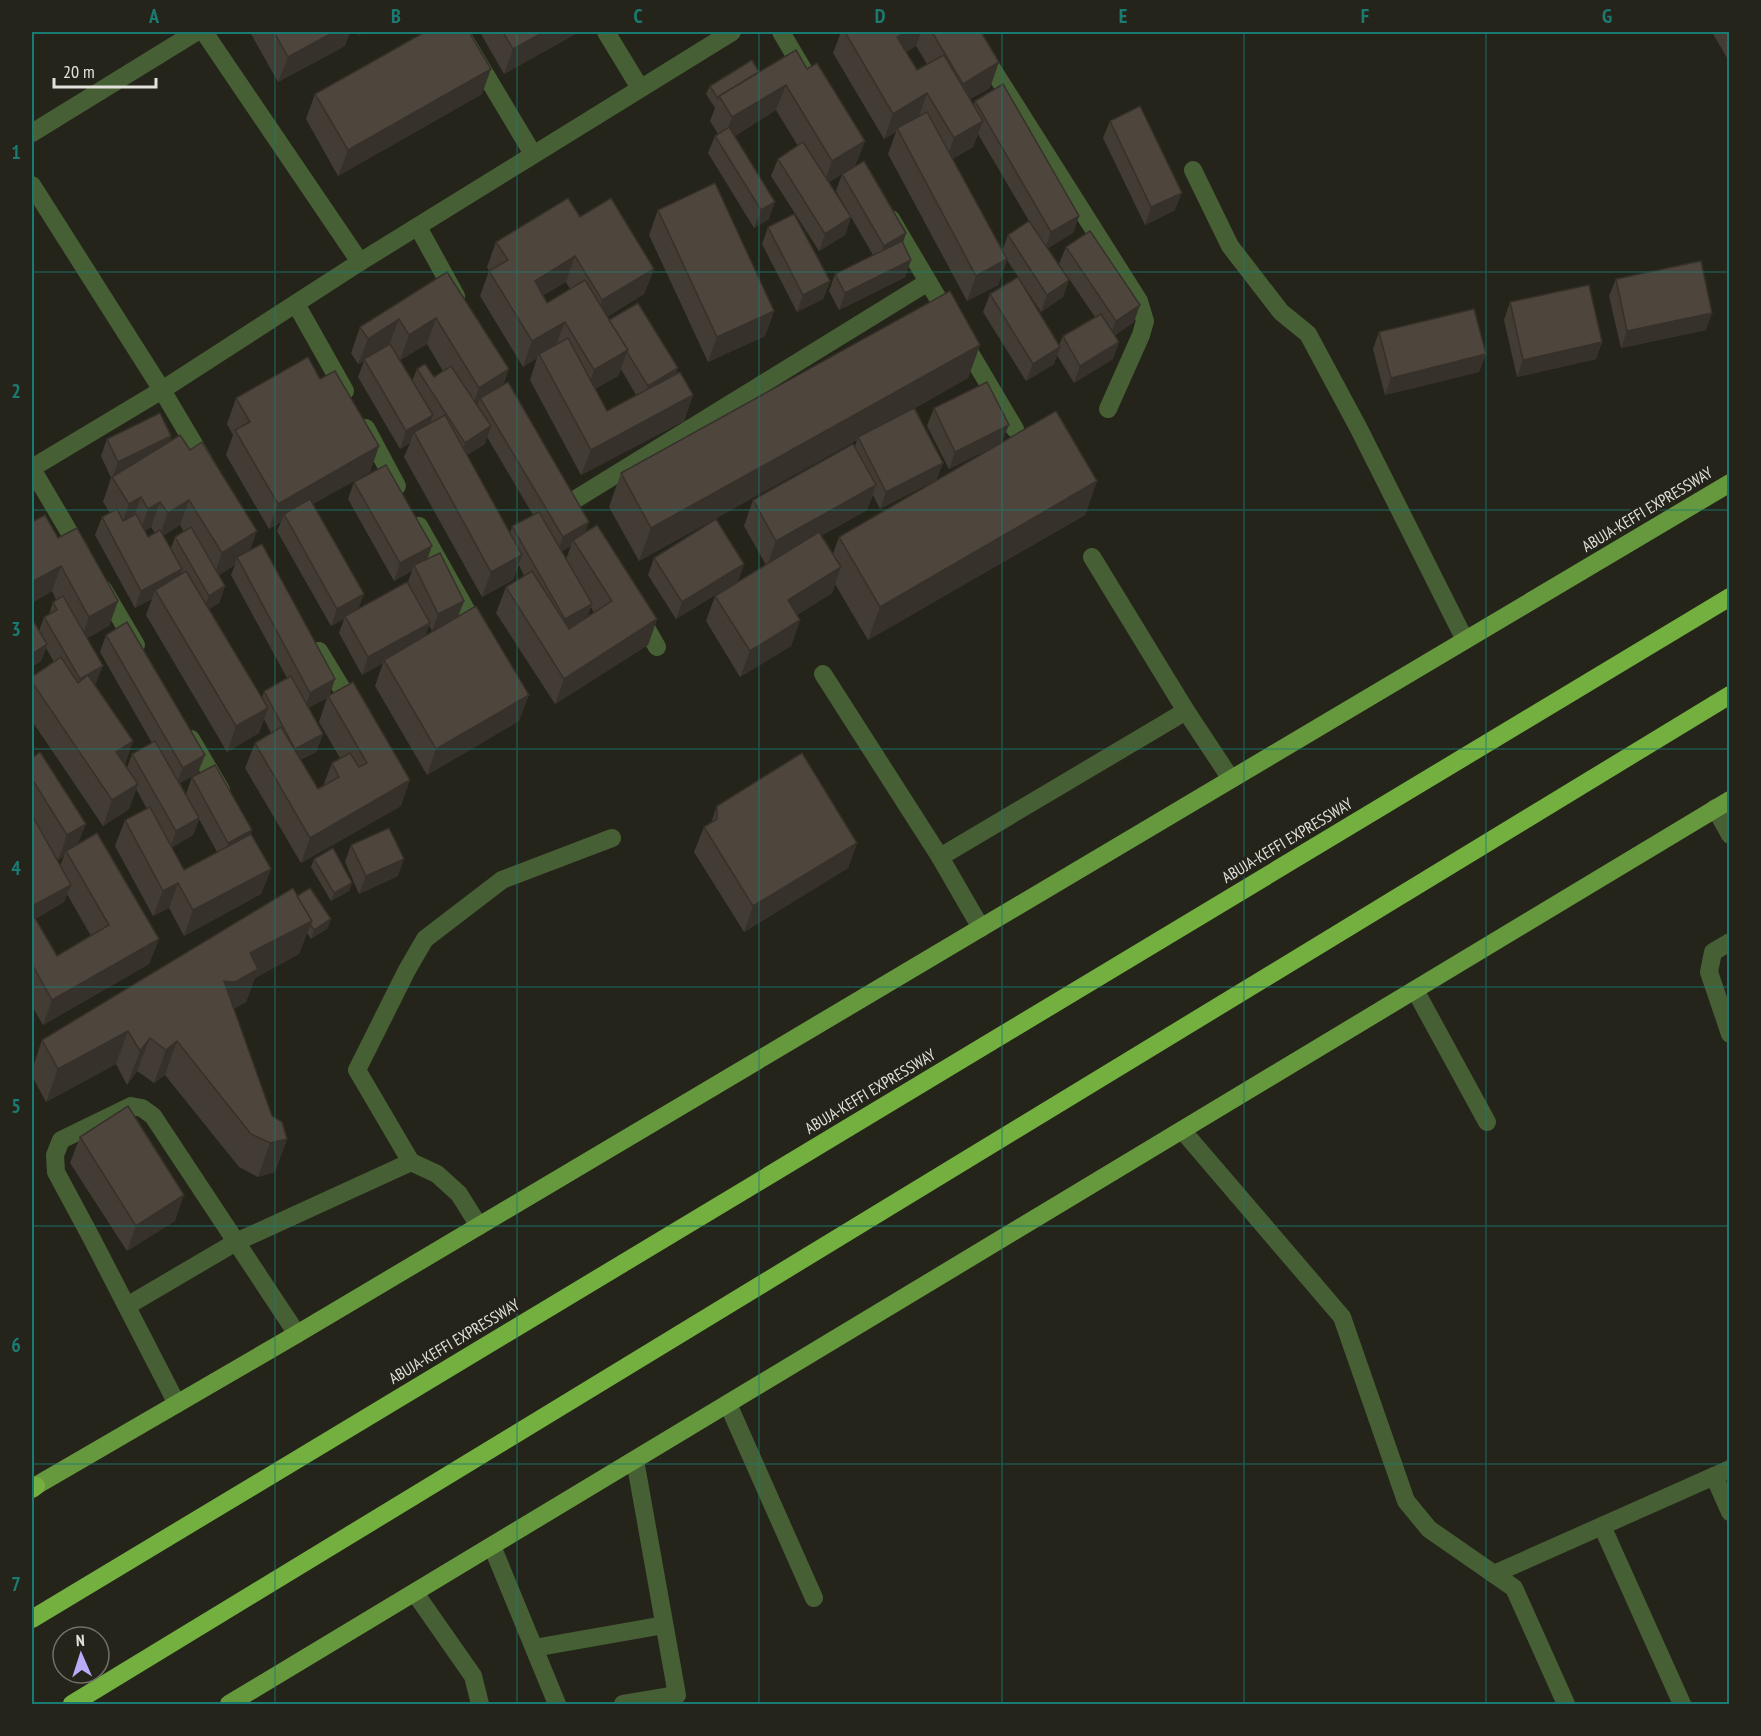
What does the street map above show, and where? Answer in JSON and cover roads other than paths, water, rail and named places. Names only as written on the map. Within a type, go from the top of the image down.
[{"type":"highway","name":"ABUJA-KEFFI EXPRESSWAY","points":[[32,1619],[1730,597]]},
{"type":"highway","points":[[72,1704],[1730,695]]},
{"type":"main road","name":"ABUJA-KEFFI EXPRESSWAY","points":[[33,1488],[297,1334],[1730,483]]},
{"type":"main road","points":[[229,1704],[1723,804]]},
{"type":"street","points":[[32,133],[196,32]]},
{"type":"street","points":[[204,32],[360,262]]},
{"type":"street","points":[[460,32],[533,154]]},
{"type":"street","points":[[606,32],[640,88]]},
{"type":"street","points":[[145,662],[32,468],[162,390],[360,262],[732,32]]},
{"type":"street","points":[[781,32],[810,82]]},
{"type":"street","points":[[969,32],[1139,301],[1145,321],[1107,409]]},
{"type":"street","points":[[1193,170],[1230,246],[1281,312],[1308,334],[1466,640]]},
{"type":"street","points":[[32,185],[217,481]]},
{"type":"street","points":[[881,202],[1015,429]]},
{"type":"street","points":[[418,227],[463,309]]},
{"type":"street","points":[[571,502],[928,282]]},
{"type":"street","points":[[296,304],[487,648]]},
{"type":"street","points":[[560,482],[582,522]]},
{"type":"street","points":[[1092,556],[1186,711],[1231,779]]},
{"type":"street","points":[[628,599],[657,647]]},
{"type":"street","points":[[308,633],[363,723]]},
{"type":"street","points":[[823,674],[940,857],[981,928]]},
{"type":"street","points":[[940,857],[1186,711]]},
{"type":"street","points":[[181,722],[229,803]]},
{"type":"street","points":[[1723,804],[1730,835]]},
{"type":"street","points":[[479,1226],[459,1194],[437,1173],[411,1162],[357,1070],[406,970],[425,939],[502,880],[612,838]]},
{"type":"street","points":[[1730,942],[1713,952],[1709,972],[1730,1034]]},
{"type":"street","points":[[1415,990],[1487,1122]]},
{"type":"street","points":[[177,1404],[56,1172],[55,1155],[61,1140],[131,1106],[142,1108],[153,1116],[297,1334]]},
{"type":"street","points":[[1182,1130],[1342,1317],[1406,1501],[1429,1529],[1514,1588],[1566,1704]]},
{"type":"street","points":[[127,1306],[236,1242],[411,1162]]},
{"type":"street","points":[[728,1404],[814,1598]]},
{"type":"street","points":[[623,1704],[677,1695],[635,1460]]},
{"type":"street","points":[[1494,1574],[1722,1472],[1730,1512]]},
{"type":"street","points":[[1602,1526],[1682,1704]]},
{"type":"street","points":[[492,1546],[557,1704]]},
{"type":"street","points":[[415,1593],[473,1676],[480,1704]]},
{"type":"street","points":[[534,1647],[663,1625]]}]
